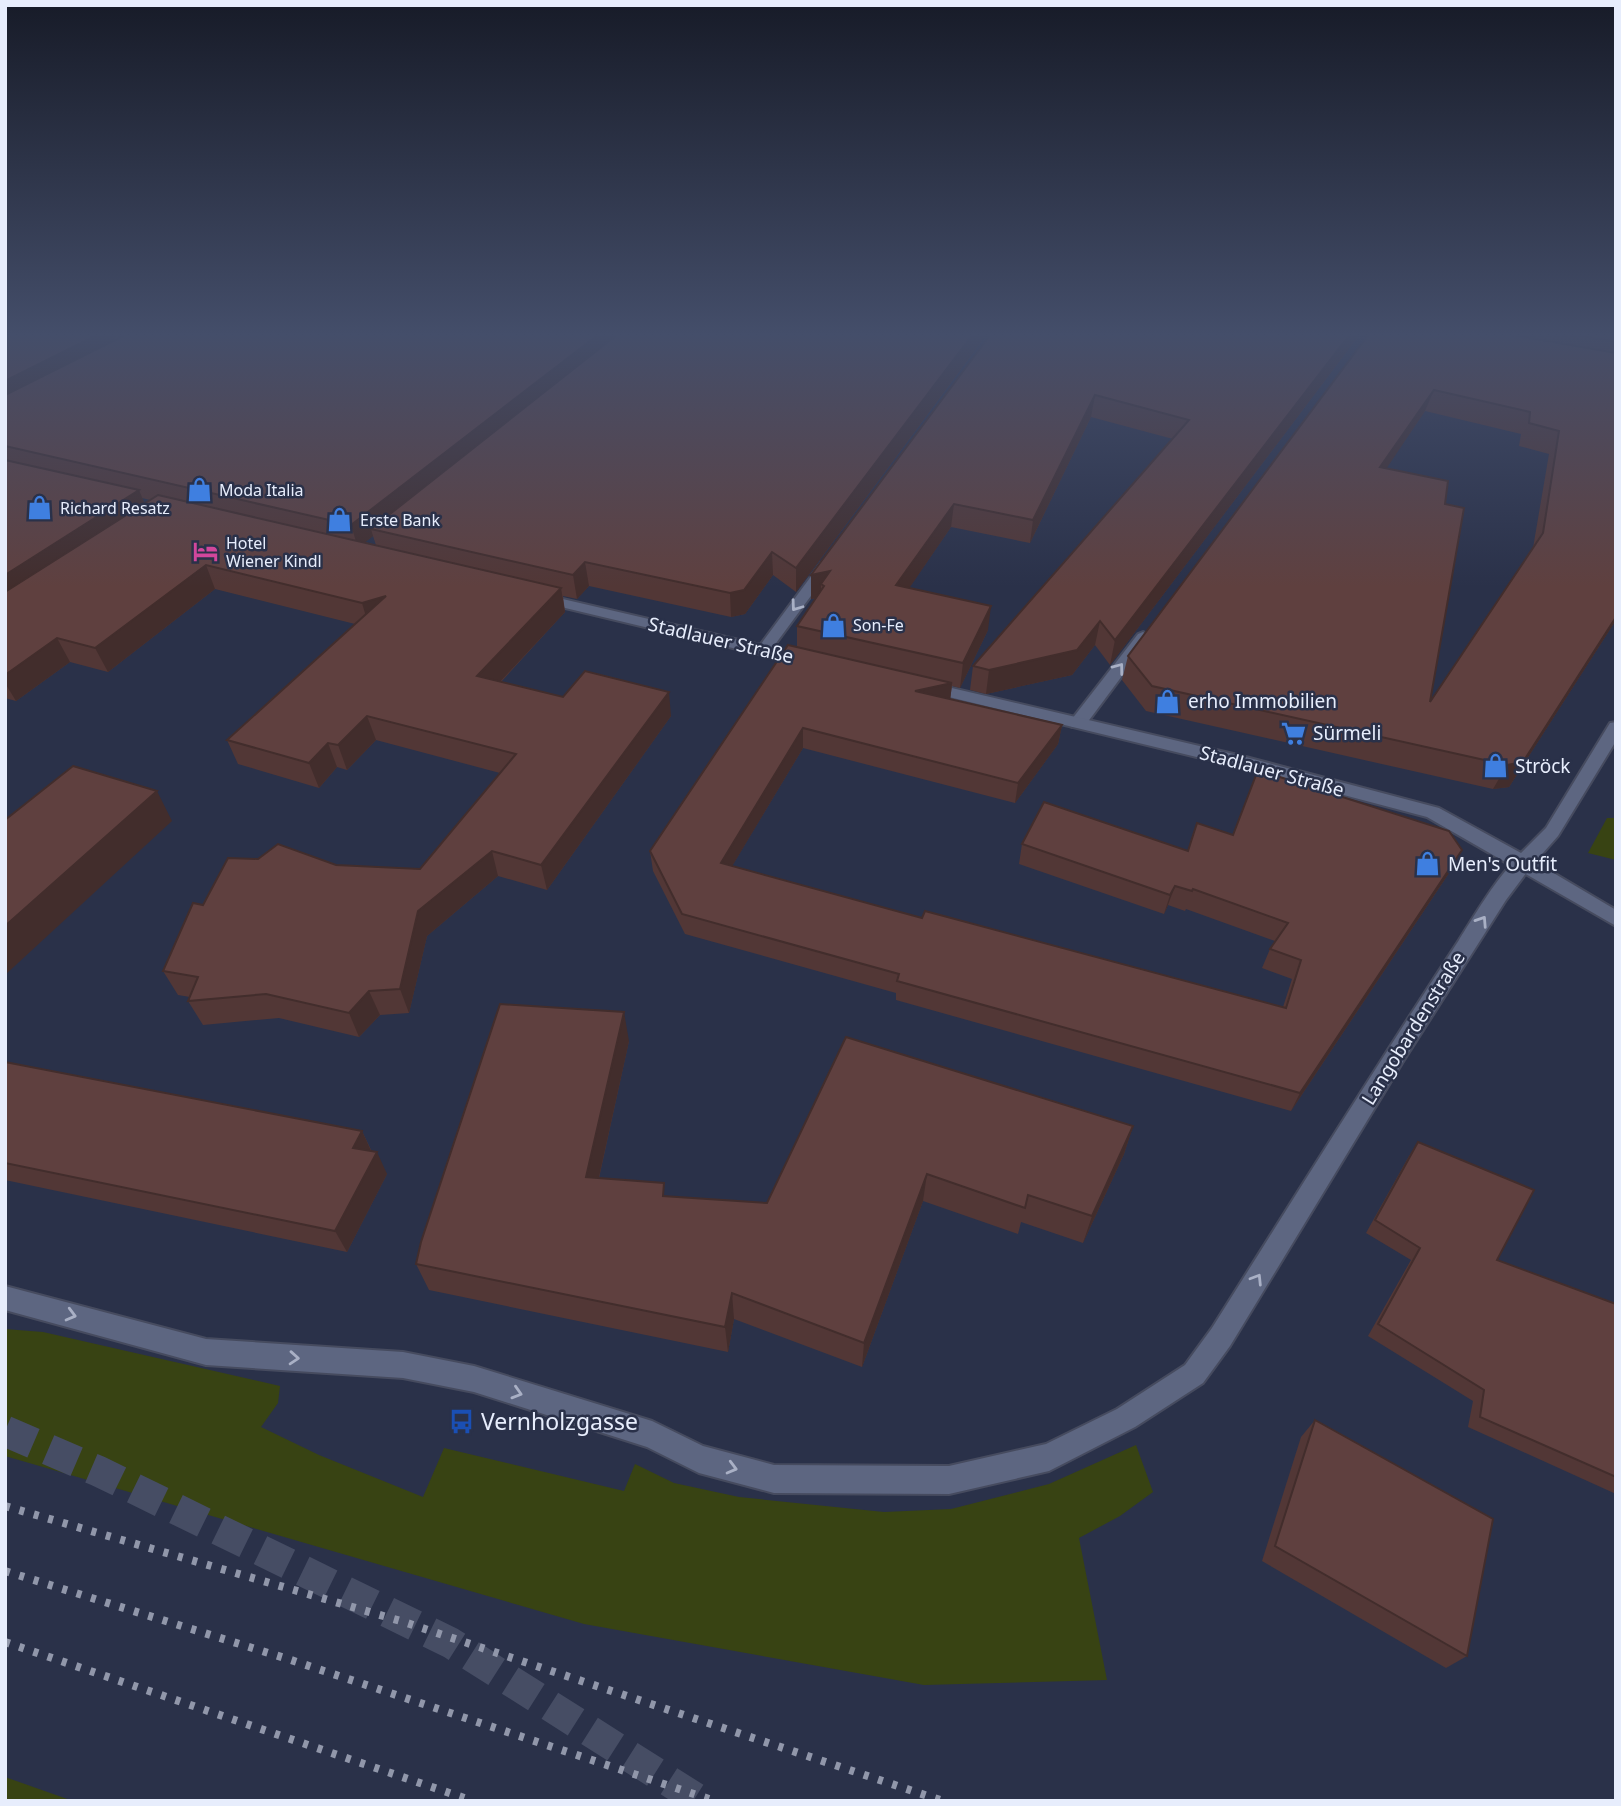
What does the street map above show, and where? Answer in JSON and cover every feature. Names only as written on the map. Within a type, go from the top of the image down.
[{"type":"street","points":[[763,651],[834,554]]},
{"type":"street","name":"Stadlauer Straße","points":[[519,593],[817,663]]},
{"type":"street","points":[[1078,723],[1149,628]]},
{"type":"street","name":"Stadlauer Straße","points":[[911,684],[1242,762],[1433,813],[1463,827],[1616,919]]},
{"type":"street","name":"Langobardenstraße","points":[[5,1298],[206,1352],[403,1364],[474,1379],[652,1436],[699,1459],[774,1479],[949,1480],[1049,1457],[1126,1419],[1194,1374],[1499,895],[1523,863],[1552,832],[1616,727]]},
{"type":"green space","points":[[1607,818],[1616,818],[1616,860],[1588,853]]},
{"type":"green space","points":[[5,1329],[43,1332],[280,1386],[278,1403],[261,1427],[319,1455],[423,1497],[444,1448],[624,1491],[635,1464],[674,1483],[739,1497],[884,1512],[951,1509],[1049,1484],[1136,1445],[1153,1492],[1120,1516],[1079,1538],[1107,1680],[924,1685],[584,1624],[5,1456]]},
{"type":"green space","points":[[5,1777],[73,1801],[5,1801]]},
{"type":"building","points":[[5,418],[490,418],[351,525],[5,446]]},
{"type":"building","points":[[511,418],[909,418],[796,568],[772,552],[744,590],[730,593],[585,562],[573,575],[371,529]]},
{"type":"building","points":[[928,418],[1083,418],[1033,520],[954,504],[896,585],[991,606],[963,663],[797,626],[824,586],[821,584],[830,571],[811,575]]},
{"type":"building","points":[[1183,418],[1285,418],[1115,640],[1100,621],[1077,650],[989,670],[973,666],[1189,420]]},
{"type":"building","points":[[1306,418],[1414,418],[1380,467],[1448,481],[1445,504],[1464,508],[1430,702],[1543,533],[1559,431],[1529,423],[1529,418],[1616,418],[1616,617],[1523,762],[1507,765],[1152,686],[1128,656]]},
{"type":"building","points":[[5,460],[139,490],[5,575]]},
{"type":"building","points":[[158,495],[561,588],[477,676],[563,697],[585,671],[669,692],[541,865],[492,851],[418,911],[400,989],[369,991],[349,1013],[266,994],[188,1001],[198,977],[163,971],[193,903],[203,905],[228,858],[258,859],[278,844],[336,865],[420,869],[516,754],[367,716],[338,745],[328,743],[309,763],[227,740],[386,596],[362,603],[206,565],[95,648],[57,638],[5,675],[5,592]]},
{"type":"building","points":[[788,645],[952,683],[915,691],[1062,725],[1018,783],[803,728],[721,863],[922,918],[925,911],[1286,1008],[1301,960],[1270,949],[1288,923],[1193,889],[1192,891],[1175,886],[1170,895],[1022,844],[1044,802],[1188,851],[1197,823],[1233,835],[1258,770],[1449,831],[1462,850],[1300,1093],[897,981],[899,974],[682,914],[650,851]]},
{"type":"building","points":[[73,766],[157,791],[5,926],[5,820]]},
{"type":"building","points":[[500,1004],[624,1012],[586,1177],[664,1183],[663,1196],[767,1203],[846,1037],[1133,1126],[1092,1216],[1028,1195],[1025,1208],[927,1174],[864,1343],[732,1293],[725,1327],[416,1264]]},
{"type":"building","points":[[5,1062],[362,1131],[353,1148],[377,1152],[335,1231],[5,1163]]},
{"type":"building","points":[[1418,1142],[1534,1190],[1497,1260],[1616,1304],[1616,1477],[1480,1417],[1484,1390],[1378,1324],[1420,1248],[1375,1220]]},
{"type":"building","points":[[1315,1420],[1493,1519],[1467,1656],[1275,1546]]},
{"type":"tunnel","points":[[5,1431],[98,1471],[451,1643],[700,1801]]},
{"type":"railway","points":[[5,1506],[404,1622],[943,1801]]},
{"type":"railway","points":[[5,1571],[291,1660],[715,1801]]},
{"type":"railway","points":[[5,1642],[473,1801]]},
{"type":"place","name":"Moda Italia","points":[[199,490]]},
{"type":"place","name":"Richard Resatz","points":[[40,508]]},
{"type":"place","name":"Erste Bank","points":[[340,520]]},
{"type":"place","name":"Hotel Wiener Kindl","points":[[206,552]]},
{"type":"place","name":"Son-Fe","points":[[833,625]]},
{"type":"place","name":"erho Immobilien","points":[[1168,701]]},
{"type":"place","name":"Sürmeli","points":[[1293,733]]},
{"type":"place","name":"Ströck","points":[[1495,766]]},
{"type":"place","name":"Men's Outfit","points":[[1428,864]]},
{"type":"place","name":"Vernholzgasse","points":[[461,1422]]}]
